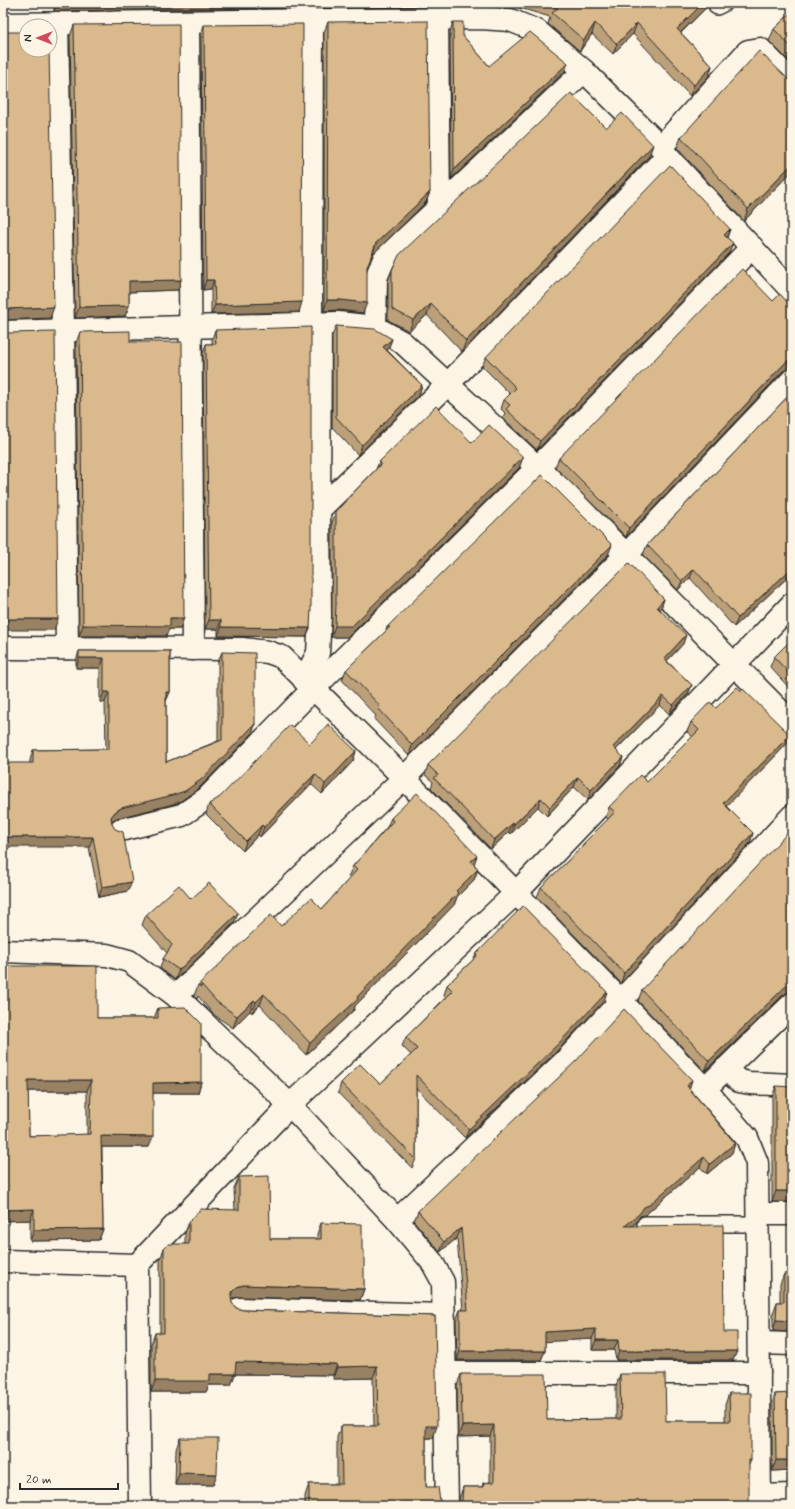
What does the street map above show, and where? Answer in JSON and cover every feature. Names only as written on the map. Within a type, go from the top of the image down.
[{"type":"street","points":[[308,684],[318,653],[320,616],[315,324],[325,14]]},
{"type":"street","points":[[58,23],[188,22],[325,14],[437,19],[481,18],[510,20],[537,31],[584,71],[664,151],[792,291]]},
{"type":"street","points":[[437,19],[438,209]]},
{"type":"street","points":[[188,22],[189,327],[193,649]]},
{"type":"street","points":[[3,24],[18,24]]},
{"type":"street","points":[[319,510],[448,384],[664,151],[748,51],[760,49],[792,82]]},
{"type":"street","points":[[58,58],[67,648]]},
{"type":"street","points":[[375,327],[376,278],[384,259],[584,71]]},
{"type":"street","points":[[120,830],[182,814],[207,798],[308,684],[538,467],[752,247]]},
{"type":"street","points":[[3,332],[338,323],[375,327],[402,342],[538,467],[792,723]]},
{"type":"street","points":[[176,996],[404,778],[626,555],[792,380]]},
{"type":"street","points":[[140,1506],[137,1265],[290,1105],[516,893],[792,604]]},
{"type":"street","points":[[3,648],[242,649],[268,652],[282,657],[404,778],[620,1000],[704,1090],[747,1138],[757,1163],[760,1501],[792,1495]]},
{"type":"street","points":[[397,1220],[564,1062],[792,816]]},
{"type":"street","points":[[3,951],[107,955],[129,962],[176,996],[290,1105],[397,1220],[432,1262],[443,1282],[447,1506]]},
{"type":"street","points":[[704,1090],[792,1004]]},
{"type":"street","points":[[725,1070],[739,1081],[792,1085]]},
{"type":"street","points":[[758,1219],[792,1214]]},
{"type":"street","points":[[3,1261],[137,1265]]},
{"type":"street","points":[[239,1309],[443,1315]]},
{"type":"street","points":[[759,1343],[792,1344]]},
{"type":"street","points":[[444,1373],[759,1373]]},
{"type":"lane","points":[[645,1224],[758,1219]]},
{"type":"building","points":[[542,3],[703,3],[677,29],[712,66],[694,85],[637,23],[617,44],[595,23],[584,40],[552,13],[558,8]]},
{"type":"building","points":[[792,12],[792,48],[774,29]]},
{"type":"building","points":[[428,21],[430,192],[376,243],[367,267],[367,303],[327,300],[328,22]]},
{"type":"building","points":[[453,22],[463,22],[463,36],[489,66],[530,32],[568,63],[454,170]]},
{"type":"building","points":[[179,24],[181,280],[129,281],[129,306],[79,307],[74,25]]},
{"type":"building","points":[[303,24],[302,302],[215,305],[214,280],[206,280],[204,25]]},
{"type":"building","points":[[3,32],[18,32],[18,58],[49,58],[54,307],[3,310]]},
{"type":"building","points":[[759,51],[792,82],[792,164],[748,209],[681,137]]},
{"type":"building","points":[[571,93],[606,128],[622,113],[653,145],[466,341],[431,304],[413,320],[392,309],[392,270],[399,255]]},
{"type":"building","points":[[670,165],[730,229],[724,235],[733,243],[540,441],[506,409],[510,405],[504,400],[516,388],[486,357]]},
{"type":"building","points":[[742,269],[773,301],[780,294],[792,307],[792,359],[786,362],[629,528],[559,458]]},
{"type":"building","points":[[336,326],[375,329],[392,339],[383,347],[422,385],[362,445],[336,417]]},
{"type":"building","points":[[311,327],[310,628],[221,627],[221,620],[209,620],[206,344],[216,344],[215,330]]},
{"type":"building","points":[[130,331],[130,342],[182,342],[184,618],[170,618],[170,626],[83,625],[80,332]]},
{"type":"building","points":[[3,332],[55,332],[58,619],[3,619]]},
{"type":"building","points":[[792,392],[792,568],[738,618],[694,569],[682,581],[647,545]]},
{"type":"building","points":[[436,406],[472,443],[489,425],[523,457],[352,626],[335,626],[336,511],[381,464],[379,462]]},
{"type":"building","points":[[542,475],[612,545],[412,745],[378,708],[380,706],[346,670],[390,627],[387,627]]},
{"type":"building","points":[[629,563],[664,599],[657,607],[686,635],[664,659],[692,685],[673,705],[663,696],[613,747],[623,757],[591,790],[578,777],[550,807],[541,798],[514,824],[513,823],[494,840],[434,778],[438,775],[428,765]]},
{"type":"building","points":[[792,639],[792,676],[774,657]]},
{"type":"building","points":[[79,651],[170,651],[170,692],[166,692],[166,762],[222,740],[222,652],[255,653],[255,724],[202,779],[185,791],[121,808],[115,812],[111,817],[112,824],[115,829],[123,832],[132,882],[102,887],[93,837],[3,837],[3,763],[33,763],[33,750],[109,749],[109,692],[104,692],[104,658],[79,658]]},
{"type":"building","points":[[737,687],[741,691],[743,689],[790,735],[723,803],[753,833],[624,973],[541,887],[615,812],[609,807],[640,775],[647,782],[699,730],[691,722],[710,702],[716,708]]},
{"type":"building","points":[[328,724],[356,751],[325,784],[315,774],[264,827],[262,825],[246,841],[209,804],[220,797],[290,725],[310,744]]},
{"type":"building","points":[[417,793],[477,856],[471,861],[478,869],[456,891],[458,893],[357,997],[358,999],[310,1043],[264,994],[256,1002],[254,1000],[237,1016],[217,1002],[201,984],[201,987],[198,985],[271,915],[281,926],[311,898],[322,909],[357,870],[353,866],[393,821],[391,818]]},
{"type":"building","points":[[792,828],[792,982],[787,985],[709,1061],[642,990]]},
{"type":"building","points":[[209,883],[238,913],[179,970],[163,959],[172,945],[146,915],[179,885],[191,899]]},
{"type":"building","points":[[523,906],[607,992],[558,1044],[469,1129],[416,1075],[416,1159],[341,1083],[360,1064],[380,1084],[417,1049],[406,1037],[453,991],[447,985],[477,956],[476,954]]},
{"type":"building","points":[[3,966],[97,966],[97,1018],[158,1018],[158,1008],[185,1007],[201,1023],[201,1082],[153,1083],[153,1137],[101,1136],[103,1229],[34,1230],[34,1209],[3,1210]],"holes":[[[28,1080],[91,1080],[90,1134],[29,1136]]]},
{"type":"building","points":[[624,1009],[692,1080],[687,1086],[735,1143],[710,1164],[704,1157],[649,1205],[644,1207],[640,1213],[625,1226],[723,1225],[724,1332],[737,1332],[737,1351],[619,1351],[618,1340],[596,1340],[596,1329],[545,1332],[545,1351],[460,1351],[460,1310],[468,1310],[461,1228],[444,1242],[418,1211],[576,1061]]},
{"type":"building","points":[[776,1086],[792,1087],[792,1191],[776,1191]]},
{"type":"building","points":[[269,1176],[270,1239],[321,1239],[321,1223],[362,1224],[364,1289],[243,1285],[237,1287],[232,1292],[232,1303],[236,1308],[243,1310],[435,1316],[437,1426],[426,1426],[426,1487],[438,1487],[440,1501],[446,1506],[309,1506],[309,1484],[342,1484],[341,1426],[378,1426],[377,1366],[337,1367],[337,1364],[236,1362],[235,1374],[210,1374],[210,1381],[155,1381],[155,1333],[164,1333],[164,1248],[168,1244],[189,1244],[189,1222],[201,1209],[239,1210],[239,1177]]},
{"type":"building","points":[[784,1274],[792,1274],[792,1321],[776,1320],[777,1302],[784,1302]]},
{"type":"building","points":[[461,1374],[546,1374],[547,1420],[621,1419],[620,1374],[665,1374],[666,1421],[730,1421],[729,1393],[751,1393],[749,1506],[455,1506],[462,1500],[463,1487],[484,1487],[483,1483],[494,1482],[494,1425],[462,1426]]},
{"type":"building","points":[[792,1393],[792,1460],[776,1460],[775,1394]]},
{"type":"building","points":[[180,1438],[218,1438],[217,1474],[179,1473]]}]
